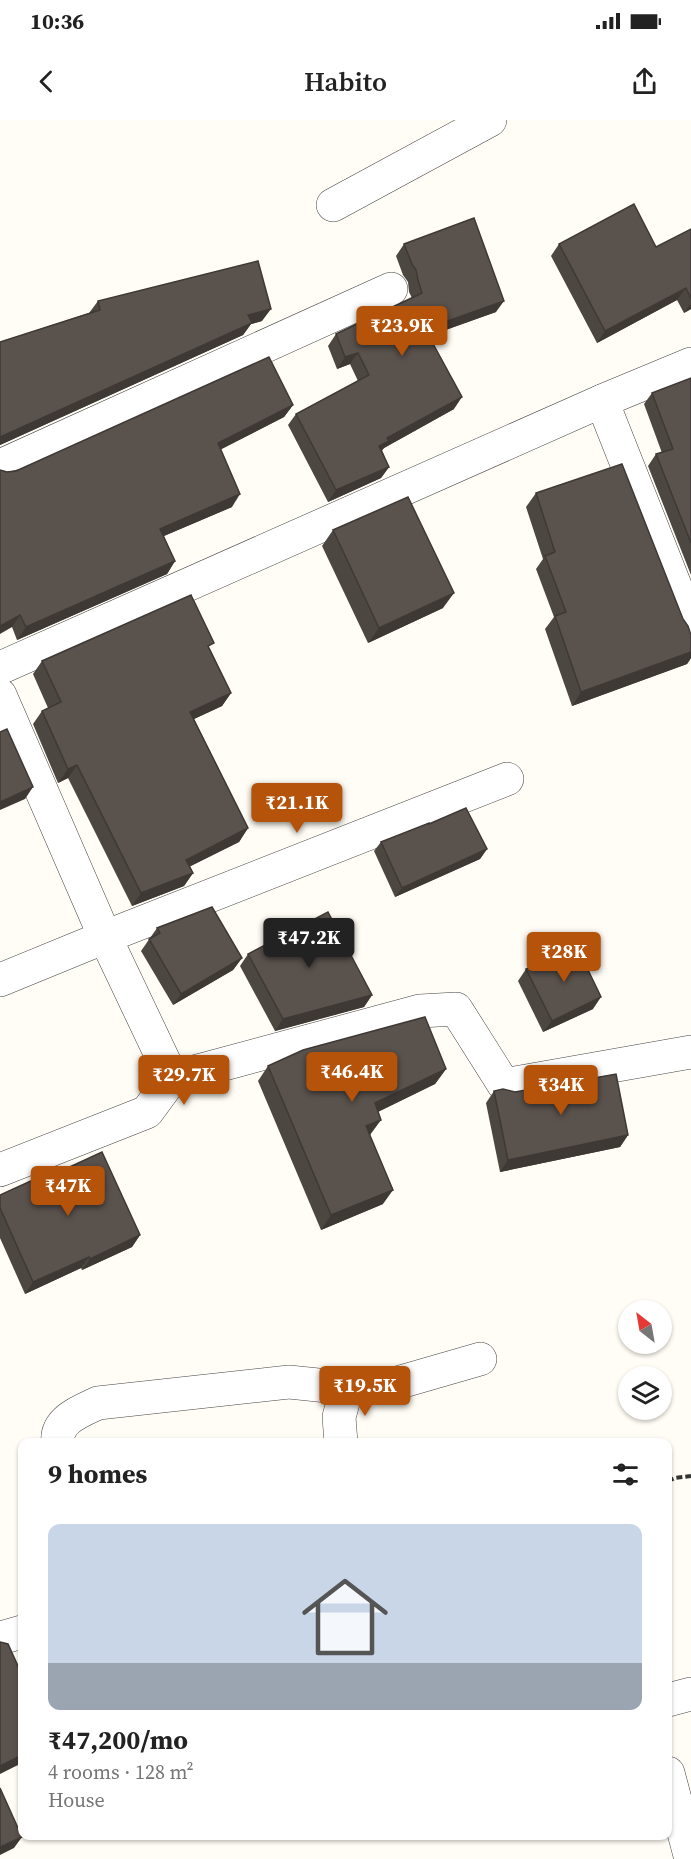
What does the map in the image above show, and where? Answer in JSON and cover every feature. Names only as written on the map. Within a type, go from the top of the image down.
[{"type":"street","points":[[333,205],[490,120]]},
{"type":"street","points":[[0,466],[391,290]]},
{"type":"street","points":[[0,668],[602,401],[691,364]]},
{"type":"street","points":[[602,401],[691,626]]},
{"type":"street","points":[[0,695],[105,937],[172,1078]]},
{"type":"street","points":[[0,980],[507,779]]},
{"type":"street","points":[[0,1170],[147,1112],[172,1078],[420,1011],[456,1009],[504,1085],[691,1052]]},
{"type":"street","points":[[58,1438],[62,1425],[98,1403],[289,1382],[347,1388],[390,1385],[480,1359]]},
{"type":"street","points":[[341,1438],[339,1417],[347,1388]]},
{"type":"street","points":[[0,1638],[18,1633]]},
{"type":"street","points":[[672,1699],[691,1695]]},
{"type":"street","points":[[672,1788],[691,1859]]},
{"type":"path","points":[[672,1479],[691,1476]]},
{"type":"building","points":[[634,204],[656,247],[691,229],[691,299],[686,288],[605,331],[559,244]]},
{"type":"building","points":[[474,218],[504,301],[425,329],[462,397],[387,438],[389,441],[379,446],[389,467],[336,490],[296,414],[369,375],[358,353],[345,357],[336,334],[422,293],[416,270],[404,244]]},
{"type":"building","points":[[258,261],[271,309],[248,315],[252,323],[0,437],[0,342],[100,310],[98,301]]},
{"type":"building","points":[[269,357],[293,405],[218,443],[240,494],[160,529],[175,561],[26,627],[20,615],[0,626],[0,470],[16,471]]},
{"type":"building","points":[[691,378],[691,543],[656,454],[673,449],[652,393]]},
{"type":"building","points":[[622,464],[683,619],[688,626],[691,635],[691,652],[581,692],[555,616],[566,612],[545,556],[555,552],[536,493]]},
{"type":"building","points":[[408,497],[454,593],[379,628],[333,530]]},
{"type":"building","points":[[191,595],[214,643],[208,646],[231,693],[190,712],[248,828],[186,860],[193,873],[141,893],[77,765],[68,769],[42,711],[61,702],[42,661]]},
{"type":"building","points":[[7,729],[33,787],[0,802],[0,732]]},
{"type":"building","points":[[466,808],[487,849],[402,888],[381,842]]},
{"type":"building","points":[[212,907],[242,958],[181,994],[149,939],[160,933],[157,928]]},
{"type":"building","points":[[328,912],[372,995],[283,1019],[248,954]]},
{"type":"building","points":[[576,945],[601,997],[552,1021],[526,969]]},
{"type":"building","points":[[425,1017],[446,1069],[375,1103],[381,1120],[366,1126],[393,1190],[331,1215],[268,1066],[303,1050]]},
{"type":"building","points":[[616,1074],[628,1135],[508,1160],[494,1091],[503,1089],[515,1092]]},
{"type":"building","points":[[102,1152],[140,1235],[90,1259],[89,1257],[33,1282],[0,1208],[0,1195],[33,1180],[35,1183]]},
{"type":"building","points":[[0,1642],[8,1644],[18,1666],[18,1757],[0,1766]]},
{"type":"building","points":[[0,1788],[18,1828],[18,1839],[0,1847]]}]
